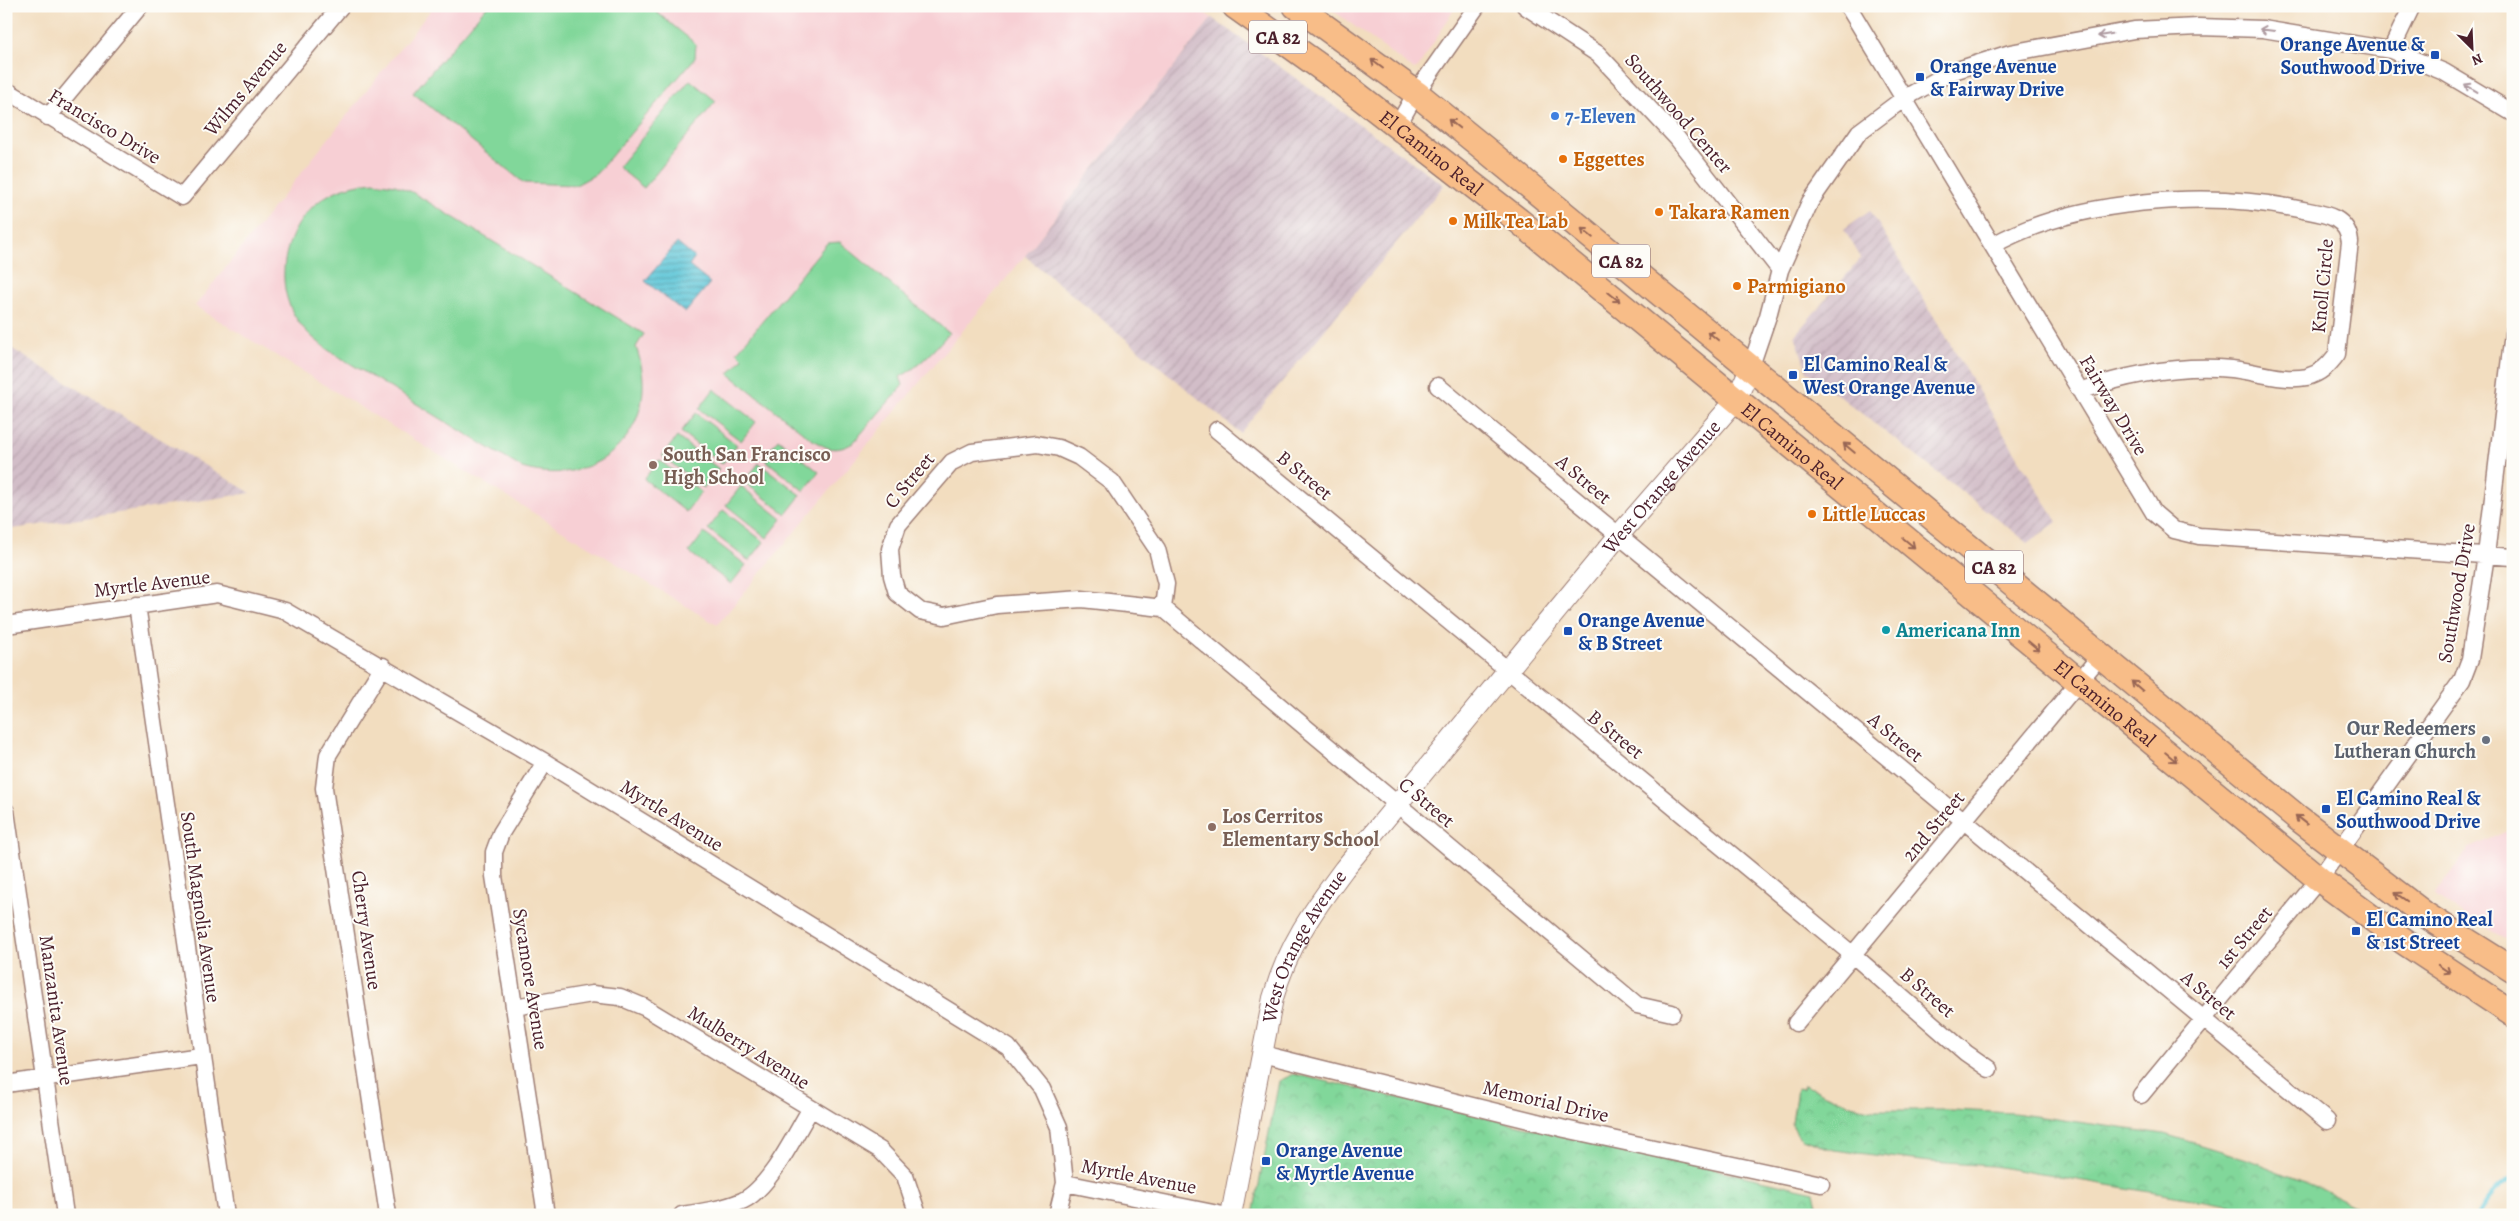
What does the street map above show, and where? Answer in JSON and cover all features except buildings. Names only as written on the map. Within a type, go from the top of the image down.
[{"type":"main road","name":"El Camino Real","points":[[1236,6],[1398,124],[1657,332],[1736,400],[2319,879],[2411,946],[2513,1014]]},
{"type":"main road","name":"El Camino Real","points":[[1296,6],[1416,94],[1751,366],[2101,655],[2173,717],[2340,850],[2424,914],[2513,970]]},
{"type":"street","points":[[48,117],[140,6]]},
{"type":"street","name":"Wilms Avenue","points":[[182,197],[341,6]]},
{"type":"street","points":[[1398,124],[1416,94],[1476,6]]},
{"type":"street","name":"Southwood Center","points":[[1525,6],[1598,54],[1677,138],[1780,270]]},
{"type":"street","name":"Fairway Drive","points":[[1848,6],[2154,513],[2174,530],[2199,536],[2513,557]]},
{"type":"street","points":[[2391,50],[2412,6]]},
{"type":"street","name":"West Orange Avenue","points":[[1230,1215],[1273,998],[1282,968],[1311,914],[1344,869],[1506,671],[1619,535],[1736,400],[1751,366],[1768,316],[1780,270],[1810,202],[1859,132],[1903,99],[1951,72],[2010,53],[2134,30],[2199,27],[2263,29],[2391,50],[2444,72],[2513,114]]},
{"type":"street","name":"Francisco Drive","points":[[6,90],[182,197]]},
{"type":"street","name":"Knoll Circle","points":[[1993,245],[2021,231],[2075,214],[2168,201],[2227,200],[2280,205],[2331,216],[2345,225],[2350,242],[2337,354],[2330,364],[2320,372],[2296,378],[2231,369],[2168,370],[2131,375],[2080,391]]},
{"type":"street","name":"Southwood Drive","points":[[2340,850],[2462,680],[2470,659],[2486,555],[2513,333]]},
{"type":"street","name":"A Street","points":[[1438,386],[2328,1121]]},
{"type":"street","name":"B Street","points":[[1217,430],[1506,671],[1853,955],[1966,1053],[1989,1069]]},
{"type":"street","name":"C Street","points":[[1163,608],[1166,584],[1157,549],[1112,482],[1079,456],[1059,448],[1037,444],[972,452],[952,462],[898,525],[890,550],[892,576],[897,593],[920,611],[944,616],[997,606],[1082,599],[1163,608],[1637,1005],[1672,1014]]},
{"type":"street","name":"Myrtle Avenue","points":[[6,625],[137,604],[217,594],[285,611],[383,666],[545,762],[1008,1047],[1042,1089],[1058,1127],[1065,1183],[1223,1215]]},
{"type":"street","name":"South Magnolia Avenue","points":[[137,604],[201,1056],[226,1215]]},
{"type":"street","name":"2nd Street","points":[[1796,1023],[2101,655]]},
{"type":"street","name":"Cherry Avenue","points":[[383,666],[328,755],[324,788],[388,1215]]},
{"type":"street","name":"Sycamore Avenue","points":[[545,762],[501,833],[494,852],[494,876],[546,1215]]},
{"type":"street","name":"Manzanita Avenue","points":[[6,810],[65,1215]]},
{"type":"street","name":"1st Street","points":[[2141,1095],[2319,879],[2340,850]]},
{"type":"street","name":"Mulberry Avenue","points":[[514,1007],[592,994],[620,997],[644,1007],[810,1110],[880,1150],[905,1176],[918,1215]]},
{"type":"street","name":"Memorial Drive","points":[[1262,1054],[1565,1129],[1821,1184]]},
{"type":"street","points":[[6,1084],[201,1056]]},
{"type":"street","points":[[682,1215],[710,1211],[743,1200],[771,1175],[810,1110]]},
{"type":"street","points":[[1057,1215],[1065,1183]]},
{"type":"shaded area","name":"South San Francisco High School","points":[[434,6],[1194,6],[1212,18],[1025,256],[717,625],[195,306]]},
{"type":"shaded area","points":[[1327,6],[1456,6],[1418,68],[1414,70]]},
{"type":"shaded area","points":[[1212,18],[1444,185],[1240,433],[1025,256]]},
{"type":"shaded area","points":[[1870,210],[2057,522],[2028,543],[1807,371],[1795,335],[1861,258],[1844,229]]},
{"type":"shaded area","points":[[6,345],[112,410],[251,493],[6,530]]},
{"type":"shaded area","points":[[2513,829],[2513,943],[2434,896],[2468,849]]},
{"type":"green space","points":[[487,6],[649,6],[696,44],[695,58],[596,174],[576,185],[524,183],[413,93]]},
{"type":"green space","points":[[690,80],[716,101],[644,188],[618,167]]},
{"type":"green space","points":[[374,182],[395,185],[412,192],[644,334],[636,347],[643,376],[642,402],[634,426],[620,445],[600,460],[577,470],[551,473],[522,468],[328,350],[312,337],[298,321],[285,291],[285,258],[290,242],[296,228],[306,214],[323,198],[351,186]]},
{"type":"green space","points":[[840,242],[949,333],[920,363],[900,377],[903,385],[853,443],[836,449],[821,445],[810,438],[729,374],[743,358],[737,352],[827,243]]},
{"type":"green space","points":[[714,389],[756,422],[741,441],[699,409]]},
{"type":"green space","points":[[696,413],[737,445],[722,464],[681,432]]},
{"type":"green space","points":[[677,437],[719,469],[704,488],[662,456]]},
{"type":"green space","points":[[778,439],[819,472],[804,491],[763,458]]},
{"type":"green space","points":[[659,460],[701,492],[686,512],[644,479]]},
{"type":"green space","points":[[759,463],[801,495],[786,514],[744,482]]},
{"type":"green space","points":[[741,486],[782,519],[767,538],[726,505]]},
{"type":"green space","points":[[723,510],[764,542],[749,561],[708,529]]},
{"type":"green space","points":[[704,533],[746,565],[731,584],[689,552]]},
{"type":"green space","points":[[1294,1074],[1814,1192],[1819,1215],[1253,1215],[1279,1081]]},
{"type":"green space","points":[[1804,1085],[1851,1105],[1874,1110],[1953,1110],[2013,1113],[2164,1134],[2247,1159],[2317,1187],[2373,1215],[2289,1215],[1993,1166],[1930,1162],[1834,1150],[1802,1139],[1797,1135],[1792,1123],[1797,1088],[1803,1089]]},
{"type":"water","points":[[677,243],[695,258],[689,266],[710,283],[685,313],[645,281]]},
{"type":"waterway","points":[[2478,1215],[2493,1194],[2513,1178]]},
{"type":"place","name":"Orange Avenue & Southwood Drive","points":[[2435,55]]},
{"type":"place","name":"Orange Avenue & Fairway Drive","points":[[1920,77]]},
{"type":"place","name":"7-Eleven","points":[[1555,116]]},
{"type":"place","name":"Eggettes","points":[[1563,159]]},
{"type":"place","name":"Takara Ramen","points":[[1659,212]]},
{"type":"place","name":"Milk Tea Lab","points":[[1453,221]]},
{"type":"place","name":"Parmigiano","points":[[1737,286]]},
{"type":"place","name":"El Camino Real & West Orange Avenue","points":[[1793,375]]},
{"type":"place","name":"South San Francisco High School","points":[[653,465]]},
{"type":"place","name":"Little Luccas","points":[[1812,514]]},
{"type":"place","name":"Americana Inn","points":[[1886,630]]},
{"type":"place","name":"Orange Avenue & B Street","points":[[1568,631]]},
{"type":"place","name":"Our Redeemers Lutheran Church","points":[[2486,740]]},
{"type":"place","name":"El Camino Real & Southwood Drive","points":[[2326,809]]},
{"type":"place","name":"Los Cerritos Elementary School","points":[[1212,827]]},
{"type":"place","name":"El Camino Real & 1st Street","points":[[2356,931]]},
{"type":"place","name":"Orange Avenue & Myrtle Avenue","points":[[1266,1161]]}]
